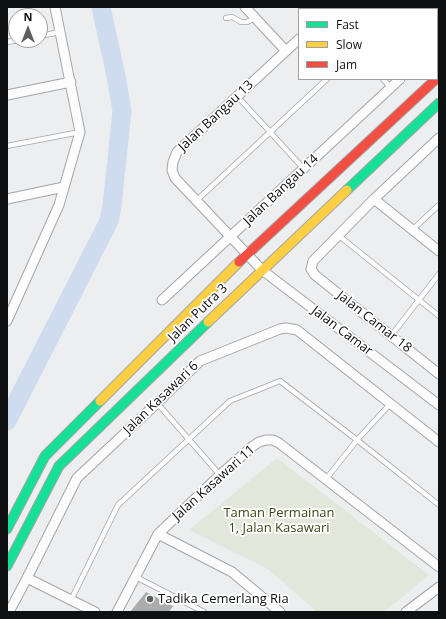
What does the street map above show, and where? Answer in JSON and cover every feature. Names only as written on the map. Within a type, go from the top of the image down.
[{"type":"street","points":[[8,317],[59,205],[80,132],[71,82],[54,7]]},
{"type":"street","points":[[244,7],[286,51]]},
{"type":"street","name":"Jalan Bangau 13","points":[[247,254],[175,178],[172,170],[173,162],[177,152],[298,40]]},
{"type":"street","name":"Jalan Bangau 14","points":[[162,300],[399,80]]},
{"type":"street","name":"Jalan Putra 3","points":[[7,529],[45,456],[247,254],[434,80]]},
{"type":"street","points":[[7,95],[71,82]]},
{"type":"street","name":"Jalan Putra 3","points":[[7,566],[60,466],[262,270],[439,103]]},
{"type":"street","points":[[338,235],[439,138]]},
{"type":"street","points":[[7,199],[64,187]]},
{"type":"street","points":[[374,199],[439,251]]},
{"type":"street","name":"Jalan Camar 18","points":[[338,235],[313,261],[311,269],[315,276],[439,374]]},
{"type":"street","name":"Jalan Camar","points":[[247,254],[262,270],[439,405]]},
{"type":"street","name":"Jalan Kasawari 6","points":[[9,612],[77,478],[200,361],[280,329],[286,328],[297,330],[439,442]]},
{"type":"street","name":"Jalan Kasawari 11","points":[[117,612],[158,534],[253,446],[266,440],[273,440],[279,443],[439,567]]},
{"type":"street","points":[[158,534],[232,572],[280,612]]},
{"type":"street","points":[[27,578],[95,612]]},
{"type":"street","points":[[409,611],[439,587]]},
{"type":"lane","points":[[226,18],[232,17],[241,22],[247,22],[255,18]]},
{"type":"lane","points":[[48,34],[60,32]]},
{"type":"lane","points":[[196,201],[326,80]]},
{"type":"lane","points":[[384,80],[391,88]]},
{"type":"lane","points":[[237,96],[304,169]]},
{"type":"lane","points":[[7,146],[80,132]]},
{"type":"lane","points":[[412,230],[439,205]]},
{"type":"lane","points":[[338,235],[439,316]]},
{"type":"lane","points":[[391,336],[439,274]]},
{"type":"lane","points":[[72,600],[118,505],[230,401],[280,381],[439,505]]},
{"type":"lane","points":[[157,403],[220,475]]},
{"type":"lane","points":[[326,479],[357,440],[391,403]]},
{"type":"lane","points":[[136,577],[204,612]]},
{"type":"green space","name":"Taman Permainan 1, Jalan Kasawari","points":[[277,458],[429,575],[384,612],[317,612],[268,569],[189,530]]},
{"type":"building","name":"Tadika Cemerlang Ria","points":[[146,592],[173,606],[169,612],[130,612]]},
{"type":"waterway","points":[[7,421],[109,221],[112,206],[122,111],[101,7]]},
{"type":"traffic: fast","points":[[347,190],[439,103]]},
{"type":"traffic: fast","points":[[7,566],[59,466],[208,322]]},
{"type":"traffic: fast","points":[[7,529],[45,456],[100,401]]},
{"type":"traffic: slow","points":[[208,322],[347,190]]},
{"type":"traffic: slow","points":[[100,401],[239,262]]},
{"type":"traffic: jam","points":[[239,262],[435,80]]},
{"type":"place","name":"Tadika Cemerlang Ria","points":[[150,599]]}]
